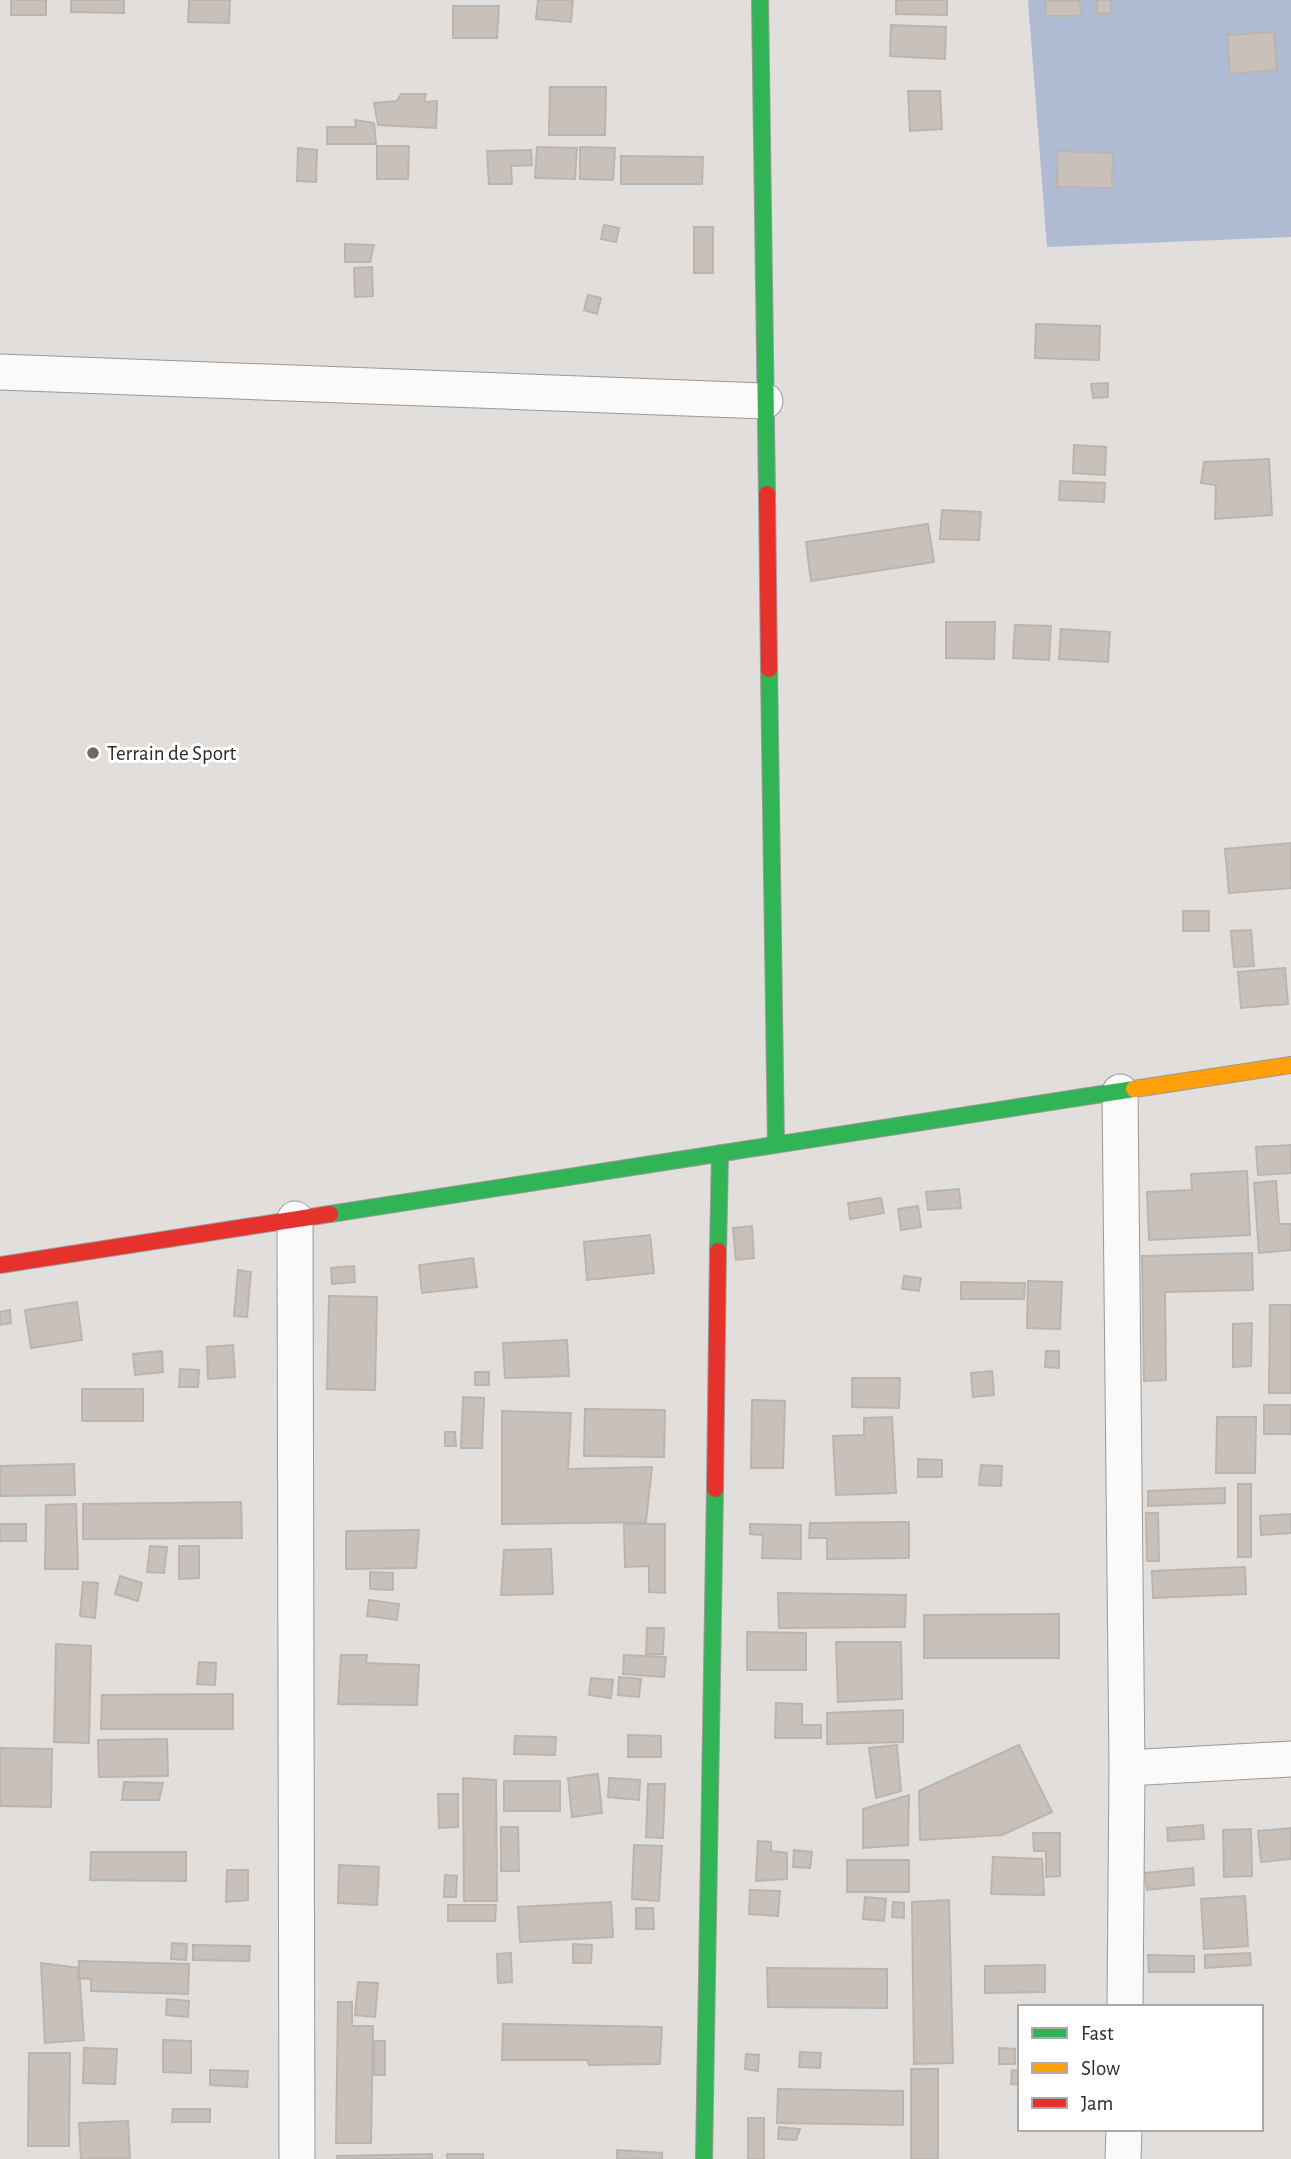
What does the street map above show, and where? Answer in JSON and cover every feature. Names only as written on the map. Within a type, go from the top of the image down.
[{"type":"street","points":[[760,0],[776,1144]]},
{"type":"street","points":[[0,372],[765,401]]},
{"type":"street","points":[[0,1265],[1291,1065]]},
{"type":"street","points":[[1120,1092],[1127,1768],[1125,2005]]},
{"type":"street","points":[[704,2159],[720,1153]]},
{"type":"street","points":[[295,1219],[297,2159]]},
{"type":"street","points":[[1127,1768],[1291,1759]]},
{"type":"street","points":[[1124,2131],[1124,2159]]},
{"type":"water","points":[[1028,0],[1291,0],[1291,237],[1047,247]]},
{"type":"building","points":[[11,0],[46,0],[46,15],[11,15]]},
{"type":"building","points":[[71,0],[124,0],[124,13],[71,12]]},
{"type":"building","points":[[189,0],[230,0],[229,23],[188,22]]},
{"type":"building","points":[[538,0],[573,0],[571,22],[536,19]]},
{"type":"building","points":[[896,0],[947,0],[947,15],[896,14]]},
{"type":"building","points":[[1097,0],[1111,0],[1111,13],[1097,13]]},
{"type":"building","points":[[1046,1],[1080,1],[1081,16],[1045,16]]},
{"type":"building","points":[[453,6],[499,6],[497,38],[453,38]]},
{"type":"building","points":[[891,25],[946,27],[945,59],[890,56]]},
{"type":"building","points":[[1274,32],[1277,70],[1230,74],[1227,35]]},
{"type":"building","points":[[550,87],[606,87],[605,135],[549,135]]},
{"type":"building","points":[[908,91],[940,91],[942,129],[910,131]]},
{"type":"building","points":[[401,94],[426,94],[424,102],[437,101],[436,128],[378,125],[374,103],[397,101]]},
{"type":"building","points":[[355,120],[374,123],[376,144],[327,144],[327,127],[356,127]]},
{"type":"building","points":[[377,146],[409,146],[408,179],[377,179]]},
{"type":"building","points":[[537,147],[577,148],[575,179],[535,178]]},
{"type":"building","points":[[580,147],[615,148],[613,180],[580,179]]},
{"type":"building","points":[[298,148],[317,150],[316,182],[297,181]]},
{"type":"building","points":[[531,150],[532,165],[511,166],[512,184],[489,184],[487,151]]},
{"type":"building","points":[[1058,151],[1113,153],[1112,188],[1057,187]]},
{"type":"building","points":[[621,156],[703,157],[702,184],[621,184]]},
{"type":"building","points":[[604,225],[619,228],[616,242],[601,239]]},
{"type":"building","points":[[694,227],[713,227],[713,273],[694,273]]},
{"type":"building","points":[[345,244],[374,245],[370,262],[345,262]]},
{"type":"building","points":[[372,267],[373,296],[355,297],[354,268]]},
{"type":"building","points":[[588,295],[601,298],[597,314],[584,310]]},
{"type":"building","points":[[1036,324],[1100,326],[1099,360],[1035,358]]},
{"type":"building","points":[[1108,383],[1108,397],[1093,398],[1091,384]]},
{"type":"building","points":[[1074,445],[1106,447],[1105,475],[1073,473]]},
{"type":"building","points":[[1269,459],[1272,515],[1215,519],[1216,485],[1201,483],[1204,462]]},
{"type":"building","points":[[1060,481],[1105,483],[1104,502],[1059,500]]},
{"type":"building","points":[[942,510],[981,512],[979,540],[940,539]]},
{"type":"building","points":[[928,524],[934,562],[811,581],[806,542]]},
{"type":"building","points":[[946,622],[995,622],[994,659],[946,658]]},
{"type":"building","points":[[1015,625],[1051,626],[1049,660],[1013,658]]},
{"type":"building","points":[[1061,629],[1110,632],[1108,662],[1059,659]]},
{"type":"building","points":[[1291,843],[1291,888],[1229,893],[1225,849]]},
{"type":"building","points":[[1183,911],[1209,911],[1209,931],[1183,931]]},
{"type":"building","points":[[1251,930],[1254,966],[1234,967],[1231,931]]},
{"type":"building","points":[[1285,968],[1288,1004],[1241,1008],[1238,972]]},
{"type":"building","points":[[1291,1145],[1291,1173],[1258,1175],[1256,1147]]},
{"type":"building","points":[[1247,1171],[1250,1235],[1149,1240],[1147,1192],[1192,1190],[1191,1174]]},
{"type":"building","points":[[1276,1181],[1279,1224],[1291,1224],[1291,1250],[1259,1253],[1254,1183]]},
{"type":"building","points":[[959,1189],[961,1208],[928,1210],[926,1192]]},
{"type":"building","points":[[881,1198],[884,1213],[850,1219],[848,1203]]},
{"type":"building","points":[[918,1206],[921,1227],[901,1230],[898,1209]]},
{"type":"building","points":[[752,1226],[754,1258],[736,1260],[733,1228]]},
{"type":"building","points":[[650,1235],[654,1273],[587,1280],[584,1242]]},
{"type":"building","points":[[1252,1253],[1253,1290],[1165,1292],[1166,1380],[1144,1381],[1142,1256]]},
{"type":"building","points":[[473,1258],[477,1287],[422,1293],[419,1265]]},
{"type":"building","points":[[354,1266],[355,1282],[332,1284],[331,1268]]},
{"type":"building","points":[[238,1270],[251,1272],[247,1317],[234,1316]]},
{"type":"building","points":[[904,1276],[921,1278],[919,1291],[902,1289]]},
{"type":"building","points":[[1028,1281],[1062,1282],[1060,1329],[1027,1328]]},
{"type":"building","points":[[961,1282],[1025,1283],[1024,1299],[961,1299]]},
{"type":"building","points":[[329,1296],[377,1297],[375,1390],[327,1389]]},
{"type":"building","points":[[77,1302],[82,1340],[31,1348],[25,1310]]},
{"type":"building","points":[[1270,1305],[1291,1305],[1291,1393],[1269,1393]]},
{"type":"building","points":[[10,1310],[11,1323],[0,1325],[0,1312]]},
{"type":"building","points":[[1252,1323],[1251,1366],[1233,1367],[1233,1324]]},
{"type":"building","points":[[567,1340],[569,1376],[505,1378],[503,1343]]},
{"type":"building","points":[[233,1345],[235,1377],[208,1379],[207,1347]]},
{"type":"building","points":[[162,1351],[163,1372],[135,1375],[133,1354]]},
{"type":"building","points":[[1046,1351],[1059,1351],[1059,1368],[1045,1367]]},
{"type":"building","points":[[180,1369],[199,1370],[198,1387],[179,1387]]},
{"type":"building","points":[[992,1371],[994,1395],[973,1397],[971,1373]]},
{"type":"building","points":[[475,1372],[489,1372],[489,1385],[475,1385]]},
{"type":"building","points":[[852,1378],[900,1378],[899,1408],[852,1407]]},
{"type":"building","points":[[82,1389],[143,1389],[143,1421],[82,1421]]},
{"type":"building","points":[[463,1397],[484,1398],[482,1448],[461,1448]]},
{"type":"building","points":[[752,1400],[785,1401],[783,1468],[751,1468]]},
{"type":"building","points":[[1264,1405],[1291,1405],[1291,1434],[1264,1434]]},
{"type":"building","points":[[585,1409],[665,1410],[664,1457],[584,1456]]},
{"type":"building","points":[[502,1411],[571,1413],[568,1469],[652,1467],[646,1522],[502,1524]]},
{"type":"building","points":[[892,1417],[896,1493],[836,1495],[833,1436],[864,1435],[864,1418]]},
{"type":"building","points":[[1217,1417],[1256,1417],[1255,1473],[1216,1473]]},
{"type":"building","points":[[445,1432],[455,1432],[456,1446],[445,1446]]},
{"type":"building","points":[[918,1459],[942,1460],[942,1477],[918,1477]]},
{"type":"building","points":[[74,1464],[75,1495],[0,1496],[0,1466]]},
{"type":"building","points":[[981,1465],[1002,1466],[1001,1486],[979,1485]]},
{"type":"building","points":[[1238,1484],[1251,1484],[1251,1557],[1238,1557]]},
{"type":"building","points":[[1225,1488],[1225,1503],[1148,1506],[1148,1491]]},
{"type":"building","points":[[241,1502],[242,1538],[83,1539],[83,1504]]},
{"type":"building","points":[[76,1504],[78,1569],[45,1569],[46,1505]]},
{"type":"building","points":[[1146,1513],[1158,1513],[1159,1561],[1147,1561]]},
{"type":"building","points":[[1291,1514],[1291,1533],[1261,1535],[1260,1516]]},
{"type":"building","points":[[909,1522],[909,1558],[827,1559],[827,1538],[809,1538],[810,1523]]},
{"type":"building","points":[[0,1524],[26,1524],[26,1541],[0,1541]]},
{"type":"building","points":[[624,1524],[665,1524],[665,1593],[649,1592],[649,1566],[625,1567]]},
{"type":"building","points":[[750,1524],[801,1525],[801,1559],[762,1558],[763,1535],[750,1534]]},
{"type":"building","points":[[419,1530],[416,1568],[346,1569],[346,1531]]},
{"type":"building","points":[[150,1546],[167,1547],[164,1573],[147,1572]]},
{"type":"building","points":[[179,1546],[199,1546],[199,1578],[179,1579]]},
{"type":"building","points":[[551,1549],[553,1594],[501,1595],[504,1550]]},
{"type":"building","points":[[1245,1567],[1246,1594],[1153,1598],[1152,1571]]},
{"type":"building","points":[[370,1572],[393,1573],[393,1590],[370,1589]]},
{"type":"building","points":[[120,1576],[142,1583],[138,1601],[115,1594]]},
{"type":"building","points":[[83,1582],[98,1583],[95,1618],[80,1616]]},
{"type":"building","points":[[778,1593],[906,1595],[905,1627],[779,1628]]},
{"type":"building","points":[[369,1600],[399,1604],[397,1620],[367,1616]]},
{"type":"building","points":[[1059,1614],[1059,1658],[924,1658],[924,1615]]},
{"type":"building","points":[[647,1628],[664,1628],[663,1654],[646,1654]]},
{"type":"building","points":[[747,1632],[806,1633],[806,1670],[747,1670]]},
{"type":"building","points":[[836,1642],[901,1642],[902,1699],[838,1702]]},
{"type":"building","points":[[56,1644],[91,1646],[89,1743],[54,1742]]},
{"type":"building","points":[[341,1655],[367,1655],[366,1663],[419,1665],[417,1705],[338,1704]]},
{"type":"building","points":[[624,1655],[666,1657],[664,1677],[623,1674]]},
{"type":"building","points":[[199,1662],[216,1663],[215,1685],[197,1684]]},
{"type":"building","points":[[619,1677],[641,1679],[639,1697],[618,1695]]},
{"type":"building","points":[[591,1678],[613,1680],[611,1698],[589,1695]]},
{"type":"building","points":[[233,1694],[233,1729],[101,1729],[102,1695]]},
{"type":"building","points":[[776,1703],[802,1704],[802,1725],[821,1725],[821,1738],[775,1738]]},
{"type":"building","points":[[903,1710],[903,1742],[827,1744],[827,1713]]},
{"type":"building","points":[[628,1735],[661,1736],[661,1757],[628,1757]]},
{"type":"building","points":[[515,1736],[556,1737],[555,1755],[514,1754]]},
{"type":"building","points":[[167,1739],[168,1776],[99,1777],[98,1740]]},
{"type":"building","points":[[897,1745],[901,1791],[876,1798],[869,1748]]},
{"type":"building","points":[[1019,1745],[1052,1812],[1002,1835],[920,1840],[919,1791]]},
{"type":"building","points":[[0,1748],[52,1749],[51,1807],[0,1806]]},
{"type":"building","points":[[598,1774],[602,1813],[572,1817],[568,1778]]},
{"type":"building","points":[[463,1778],[496,1780],[497,1901],[464,1901]]},
{"type":"building","points":[[609,1778],[640,1780],[639,1800],[608,1797]]},
{"type":"building","points":[[504,1781],[560,1781],[560,1811],[504,1811]]},
{"type":"building","points":[[124,1782],[163,1783],[159,1800],[122,1800]]},
{"type":"building","points":[[648,1784],[665,1784],[663,1838],[646,1837]]},
{"type":"building","points":[[438,1794],[458,1794],[458,1827],[439,1828]]},
{"type":"building","points":[[909,1795],[908,1845],[863,1848],[863,1809]]},
{"type":"building","points":[[1203,1825],[1204,1839],[1168,1841],[1167,1828]]},
{"type":"building","points":[[501,1827],[518,1827],[519,1871],[501,1871]]},
{"type":"building","points":[[1291,1828],[1291,1859],[1261,1862],[1258,1831]]},
{"type":"building","points":[[1251,1829],[1252,1876],[1224,1877],[1223,1830]]},
{"type":"building","points":[[1033,1833],[1060,1833],[1060,1876],[1046,1877],[1046,1851],[1034,1851]]},
{"type":"building","points":[[758,1841],[771,1842],[771,1851],[787,1853],[787,1879],[756,1881]]},
{"type":"building","points":[[634,1845],[662,1846],[659,1901],[632,1899]]},
{"type":"building","points":[[794,1850],[812,1852],[810,1868],[793,1867]]},
{"type":"building","points":[[91,1852],[186,1852],[186,1881],[90,1880]]},
{"type":"building","points":[[993,1857],[1042,1859],[1044,1895],[991,1894]]},
{"type":"building","points":[[847,1860],[909,1860],[909,1892],[847,1892]]},
{"type":"building","points":[[339,1865],[379,1867],[377,1905],[338,1903]]},
{"type":"building","points":[[1193,1868],[1194,1885],[1147,1890],[1145,1873]]},
{"type":"building","points":[[227,1870],[248,1870],[248,1900],[226,1902]]},
{"type":"building","points":[[445,1875],[457,1876],[456,1897],[444,1897]]},
{"type":"building","points":[[750,1890],[780,1891],[778,1916],[749,1914]]},
{"type":"building","points":[[1245,1896],[1248,1946],[1204,1949],[1201,1899]]},
{"type":"building","points":[[865,1897],[886,1899],[884,1921],[863,1919]]},
{"type":"building","points":[[949,1900],[953,2063],[914,2064],[912,1902]]},
{"type":"building","points":[[611,1902],[613,1937],[520,1942],[518,1907]]},
{"type":"building","points":[[893,1902],[904,1903],[904,1918],[892,1917]]},
{"type":"building","points":[[448,1905],[496,1905],[495,1921],[448,1921]]},
{"type":"building","points":[[636,1908],[653,1908],[654,1929],[636,1929]]},
{"type":"building","points":[[172,1943],[187,1944],[186,1960],[171,1959]]},
{"type":"building","points":[[573,1944],[592,1945],[591,1963],[573,1963]]},
{"type":"building","points":[[193,1945],[250,1946],[249,1961],[193,1960]]},
{"type":"building","points":[[511,1953],[512,1982],[498,1983],[497,1954]]},
{"type":"building","points":[[1250,1953],[1251,1965],[1205,1968],[1205,1955]]},
{"type":"building","points":[[1148,1955],[1194,1956],[1194,1972],[1149,1972]]},
{"type":"building","points":[[79,1961],[189,1964],[188,1994],[91,1991],[91,1979],[78,1978]]},
{"type":"building","points":[[41,1963],[79,1968],[84,2040],[45,2043]]},
{"type":"building","points":[[1045,1965],[1045,1992],[985,1993],[985,1966]]},
{"type":"building","points":[[767,1968],[887,1969],[887,2008],[768,2007]]},
{"type":"building","points":[[358,1982],[378,1983],[375,2017],[355,2015]]},
{"type":"building","points":[[167,1999],[189,2001],[188,2017],[166,2015]]},
{"type":"building","points":[[338,2002],[352,2002],[352,2026],[373,2026],[371,2143],[336,2143]]},
{"type":"building","points":[[503,2024],[662,2027],[660,2064],[589,2065],[587,2060],[502,2060]]},
{"type":"building","points":[[163,2040],[191,2041],[191,2073],[163,2072]]},
{"type":"building","points":[[374,2041],[385,2041],[385,2075],[374,2075]]},
{"type":"building","points":[[84,2048],[117,2049],[115,2084],[83,2083]]},
{"type":"building","points":[[999,2048],[1015,2049],[1015,2064],[999,2064]]},
{"type":"building","points":[[800,2052],[821,2053],[820,2068],[799,2067]]},
{"type":"building","points":[[29,2053],[70,2053],[69,2146],[28,2146]]},
{"type":"building","points":[[746,2054],[759,2055],[758,2071],[745,2069]]},
{"type":"building","points":[[911,2069],[938,2069],[938,2159],[911,2159]]},
{"type":"building","points":[[210,2070],[248,2071],[247,2087],[210,2085]]},
{"type":"building","points":[[1012,2070],[1018,2071],[1018,2085],[1011,2084]]},
{"type":"building","points":[[778,2089],[903,2091],[903,2125],[777,2123]]},
{"type":"building","points":[[173,2109],[210,2109],[210,2122],[172,2122]]},
{"type":"building","points":[[748,2118],[764,2118],[764,2159],[748,2159]]},
{"type":"building","points":[[128,2121],[130,2158],[81,2159],[79,2123]]},
{"type":"building","points":[[779,2127],[800,2129],[796,2140],[778,2139]]},
{"type":"building","points":[[617,2150],[662,2153],[662,2159],[617,2159]]},
{"type":"building","points":[[432,2154],[432,2159],[337,2159],[337,2156]]},
{"type":"building","points":[[447,2154],[483,2154],[483,2159],[447,2159]]},
{"type":"traffic: fast","points":[[760,0],[767,494]]},
{"type":"traffic: fast","points":[[769,669],[776,1145]]},
{"type":"traffic: fast","points":[[330,1214],[1134,1089]]},
{"type":"traffic: fast","points":[[718,1251],[720,1153]]},
{"type":"traffic: fast","points":[[704,2159],[715,1489]]},
{"type":"traffic: slow","points":[[1134,1089],[1291,1065]]},
{"type":"traffic: jam","points":[[767,494],[769,669]]},
{"type":"traffic: jam","points":[[0,1265],[330,1214]]},
{"type":"traffic: jam","points":[[715,1489],[718,1251]]},
{"type":"place","name":"Terrain de Sport","points":[[93,753]]}]
